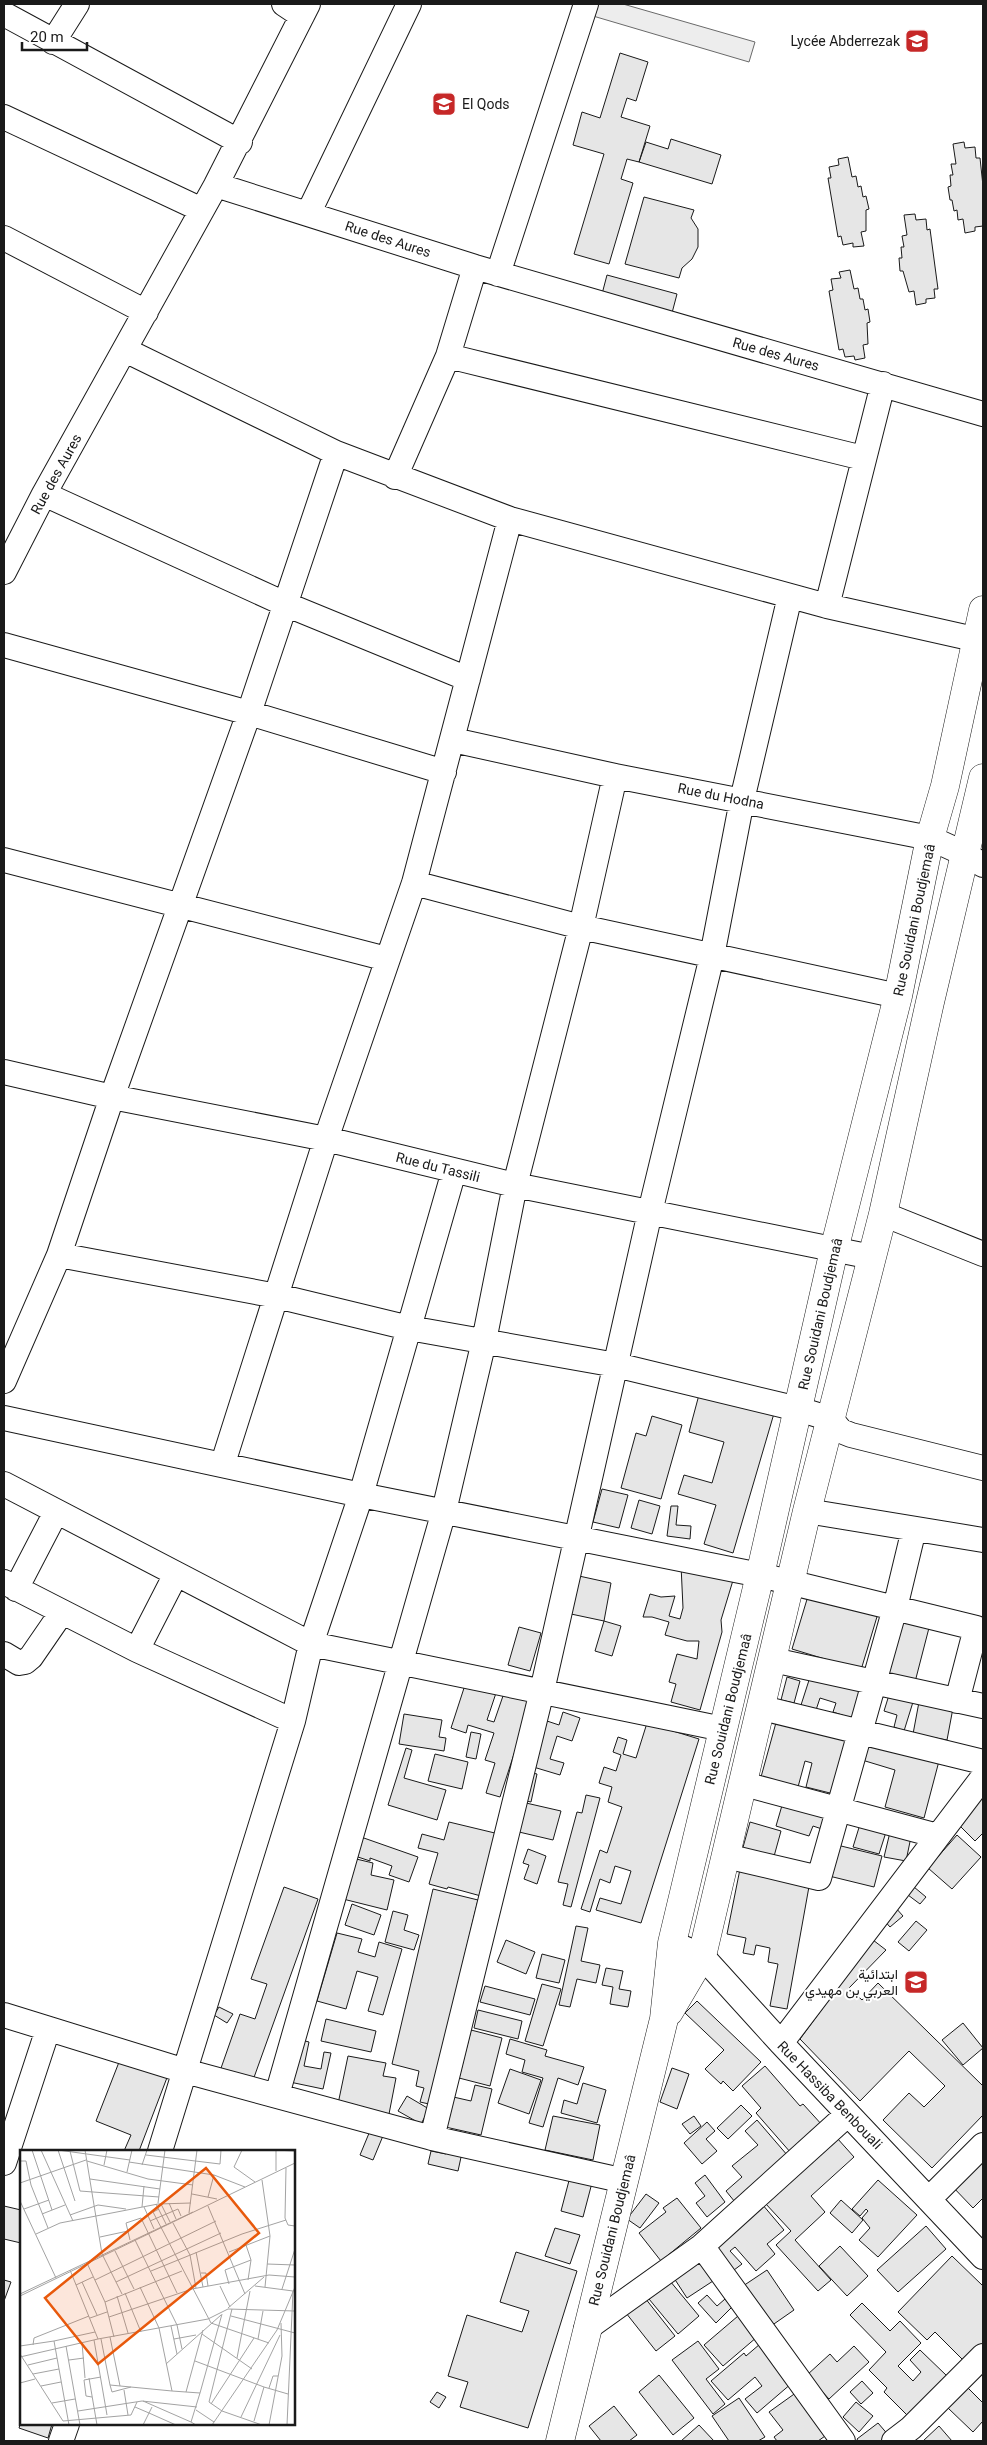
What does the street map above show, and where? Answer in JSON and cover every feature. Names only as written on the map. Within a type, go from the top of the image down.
[{"type":"main road","name":"Rue Souidani Boudjemaâ","points":[[560,2441],[586,2329],[625,2181],[664,2019],[672,1943],[760,1575],[834,1250],[898,996],[930,838],[945,786],[980,640],[983,610]]},
{"type":"main road","name":"Rue Souidani Boudjemaâ","points":[[664,2019],[702,1956],[790,1583],[974,859],[983,778]]},
{"type":"street","points":[[53,42],[77,4]]},
{"type":"street","points":[[308,214],[409,4]]},
{"type":"street","points":[[498,274],[586,4]]},
{"type":"street","points":[[216,185],[240,142],[298,8]]},
{"type":"street","points":[[6,20],[53,42],[240,142]]},
{"type":"street","points":[[4,117],[202,210]]},
{"type":"street","name":"Rue des Aures","points":[[4,572],[44,494],[216,185],[475,268],[983,414]]},
{"type":"street","points":[[4,238],[146,312]]},
{"type":"street","points":[[395,476],[448,356],[475,268]]},
{"type":"street","points":[[125,350],[336,453],[510,519],[826,606],[980,640]]},
{"type":"street","points":[[448,356],[863,458]]},
{"type":"street","points":[[826,606],[883,384]]},
{"type":"street","points":[[4,1381],[59,1255],[112,1097],[249,712],[336,453]]},
{"type":"street","points":[[44,494],[285,604],[468,679]]},
{"type":"street","points":[[223,1463],[326,1139],[414,883],[510,519]]},
{"type":"street","points":[[432,2138],[542,1691],[650,1212],[712,956],[742,800],[790,596]]},
{"type":"street","points":[[4,645],[249,712],[444,772]]},
{"type":"street","name":"Rue du Hodna","points":[[453,740],[614,776],[930,838],[974,859]]},
{"type":"street","points":[[277,2095],[402,1663],[444,1510],[484,1341],[516,1185],[581,928],[614,776]]},
{"type":"street","points":[[4,860],[387,959]]},
{"type":"street","points":[[414,883],[581,928],[898,996]]},
{"type":"street","name":"Rue du Tassili","points":[[4,1072],[112,1097],[326,1139],[516,1185],[872,1257]]},
{"type":"street","points":[[160,2150],[293,1721],[312,1644],[361,1495],[454,1171]]},
{"type":"street","points":[[883,1214],[983,1254]]},
{"type":"street","points":[[59,1255],[277,1296],[409,1328],[616,1365],[798,1409],[831,1419],[841,1430],[851,1435],[983,1468]]},
{"type":"street","points":[[4,1418],[223,1463],[361,1495],[576,1536],[760,1575],[976,1628],[957,1701]]},
{"type":"street","points":[[4,1484],[312,1644],[723,1729]]},
{"type":"street","points":[[808,1511],[983,1540]]},
{"type":"street","points":[[56,1512],[10,1586],[137,1650],[293,1721]]},
{"type":"street","points":[[726,1856],[819,1878],[875,1682],[914,1529]]},
{"type":"street","points":[[137,1650],[176,1574]]},
{"type":"street","points":[[4,1654],[18,1663],[25,1662],[32,1656],[62,1612]]},
{"type":"street","points":[[773,1660],[983,1706]]},
{"type":"street","points":[[762,1708],[983,1762]]},
{"type":"street","points":[[781,2043],[983,1777]]},
{"type":"street","points":[[744,1784],[938,1836]]},
{"type":"street","name":"Rue Hassiba Benbouali","points":[[672,1943],[702,1956],[781,2043],[983,2257]]},
{"type":"street","points":[[4,2015],[185,2071],[432,2138],[625,2181]]},
{"type":"street","points":[[4,2164],[48,2029]]},
{"type":"street","points":[[586,2329],[702,2246],[848,2114]]},
{"type":"street","points":[[929,2200],[983,2145]]},
{"type":"street","points":[[702,2246],[843,2441]]},
{"type":"street","points":[[894,2441],[911,2428],[983,2356]]},
{"type":"street","points":[[61,2441],[68,2425]]},
{"type":"shaded area","points":[[597,4],[623,4],[755,42],[749,62],[593,16]]},
{"type":"building","points":[[620,53],[648,62],[636,101],[627,98],[621,117],[650,126],[639,162],[627,159],[621,179],[633,183],[609,264],[574,254],[604,154],[573,145],[582,112],[600,118]]},
{"type":"building","points":[[671,139],[721,155],[712,184],[639,162],[646,142],[668,149]]},
{"type":"building","points":[[964,142],[965,148],[975,147],[976,158],[980,158],[983,186],[983,226],[975,227],[975,231],[965,233],[963,219],[958,220],[957,210],[954,211],[948,187],[951,186],[950,175],[953,175],[951,164],[956,164],[953,144]]},
{"type":"building","points":[[848,157],[852,177],[856,176],[858,187],[861,186],[863,197],[866,196],[869,209],[866,210],[866,231],[861,232],[864,246],[853,247],[853,243],[843,245],[841,236],[838,237],[828,178],[831,178],[829,167],[839,165],[838,159]]},
{"type":"building","points":[[644,197],[694,210],[691,218],[698,229],[698,247],[692,259],[682,268],[679,278],[625,264]]},
{"type":"building","points":[[915,214],[916,220],[926,219],[927,230],[930,229],[938,289],[934,289],[935,298],[926,299],[926,303],[916,305],[914,291],[909,292],[903,271],[900,271],[899,258],[902,258],[901,247],[904,247],[902,236],[907,235],[904,215]]},
{"type":"building","points":[[850,270],[854,289],[858,288],[865,310],[868,309],[870,322],[867,323],[868,344],[863,345],[865,358],[855,360],[854,356],[845,357],[843,349],[839,350],[829,291],[833,290],[831,279],[841,278],[839,272]]},
{"type":"building","points":[[607,275],[677,294],[672,313],[602,294]]},
{"type":"building","points":[[700,1391],[775,1410],[733,1553],[704,1544],[716,1505],[678,1494],[684,1475],[712,1483],[724,1442],[689,1432]]},
{"type":"building","points":[[652,1416],[682,1425],[661,1499],[621,1488],[636,1433],[646,1436]]},
{"type":"building","points":[[602,1489],[628,1495],[619,1528],[593,1522]]},
{"type":"building","points":[[639,1500],[660,1506],[652,1534],[631,1528]]},
{"type":"building","points":[[671,1506],[678,1506],[676,1525],[691,1526],[690,1539],[667,1536]]},
{"type":"building","points":[[681,1565],[734,1577],[721,1620],[722,1632],[700,1710],[671,1702],[676,1684],[669,1682],[677,1654],[697,1659],[699,1641],[687,1641],[665,1635],[669,1622],[652,1617],[643,1617],[650,1594],[661,1597],[675,1596],[669,1616],[680,1619],[683,1608]]},
{"type":"building","points":[[579,1576],[611,1583],[604,1621],[571,1614]]},
{"type":"building","points":[[808,1596],[879,1610],[861,1670],[792,1649]]},
{"type":"building","points":[[900,1616],[930,1624],[915,1682],[885,1674]]},
{"type":"building","points":[[604,1621],[621,1626],[612,1656],[595,1651]]},
{"type":"building","points":[[519,1627],[541,1633],[530,1671],[508,1665]]},
{"type":"building","points":[[811,1674],[863,1691],[854,1719],[833,1712],[836,1703],[820,1698],[816,1710],[801,1705]]},
{"type":"building","points":[[787,1677],[800,1681],[794,1703],[781,1700]]},
{"type":"building","points":[[465,1685],[496,1693],[487,1720],[494,1722],[504,1693],[531,1702],[500,1797],[486,1793],[495,1763],[485,1760],[494,1733],[468,1725],[466,1733],[451,1728]]},
{"type":"building","points":[[889,1695],[913,1702],[904,1731],[894,1727],[897,1715],[884,1711]]},
{"type":"building","points":[[919,1702],[953,1708],[947,1740],[913,1734]]},
{"type":"building","points":[[563,1712],[580,1718],[572,1741],[557,1736],[550,1759],[564,1763],[560,1775],[530,1766],[544,1720],[559,1725]]},
{"type":"building","points":[[404,1714],[442,1720],[439,1737],[446,1738],[444,1751],[399,1744]]},
{"type":"building","points":[[777,1719],[849,1738],[834,1794],[806,1787],[812,1763],[805,1761],[798,1787],[761,1777]]},
{"type":"building","points":[[647,1723],[699,1739],[641,1923],[596,1910],[600,1898],[621,1904],[631,1871],[615,1866],[610,1883],[600,1879],[590,1912],[581,1909],[600,1850],[607,1853],[622,1807],[608,1802],[612,1787],[599,1783],[604,1767],[616,1771],[621,1755],[613,1752],[618,1737],[627,1740],[623,1754],[636,1758]]},
{"type":"building","points":[[471,1732],[481,1734],[476,1759],[466,1757]]},
{"type":"building","points":[[868,1741],[939,1761],[924,1818],[885,1807],[895,1770],[862,1760]]},
{"type":"building","points":[[406,1748],[412,1750],[404,1778],[446,1790],[437,1820],[388,1805]]},
{"type":"building","points":[[435,1754],[468,1762],[462,1789],[428,1781]]},
{"type":"building","points":[[528,1772],[537,1774],[531,1802],[522,1800]]},
{"type":"building","points":[[586,1795],[600,1798],[571,1907],[563,1905],[568,1884],[558,1882],[577,1812],[582,1813]]},
{"type":"building","points":[[983,1797],[983,1833],[975,1841],[958,1824]]},
{"type":"building","points":[[783,1802],[829,1815],[825,1830],[813,1826],[809,1836],[776,1826]]},
{"type":"building","points":[[526,1803],[561,1811],[553,1840],[519,1832]]},
{"type":"building","points":[[861,1821],[887,1829],[879,1854],[853,1847]]},
{"type":"building","points":[[449,1822],[499,1834],[481,1896],[429,1884],[438,1853],[418,1848],[422,1834],[444,1840]]},
{"type":"building","points":[[750,1822],[781,1831],[773,1860],[742,1851]]},
{"type":"building","points":[[891,1828],[912,1832],[906,1861],[884,1857]]},
{"type":"building","points":[[957,1835],[981,1857],[952,1889],[928,1868]]},
{"type":"building","points":[[361,1837],[418,1857],[409,1882],[389,1875],[392,1866],[370,1858],[370,1861],[355,1856]]},
{"type":"building","points":[[837,1845],[882,1856],[874,1887],[829,1876]]},
{"type":"building","points":[[528,1849],[546,1856],[537,1884],[524,1879],[529,1865],[523,1863]]},
{"type":"building","points":[[352,1858],[373,1863],[371,1875],[394,1880],[387,1910],[343,1899]]},
{"type":"building","points":[[740,1869],[810,1881],[787,2009],[770,2006],[778,1964],[768,1962],[770,1948],[756,1945],[754,1955],[743,1953],[746,1938],[727,1934]]},
{"type":"building","points":[[284,1887],[318,1899],[252,2083],[220,2071],[240,2014],[255,2019],[267,1984],[251,1979]]},
{"type":"building","points":[[914,1887],[926,1897],[920,1904],[908,1895]]},
{"type":"building","points":[[433,1889],[478,1900],[429,2104],[420,2102],[424,2088],[416,2086],[419,2071],[392,2064]]},
{"type":"building","points":[[352,1904],[381,1915],[374,1935],[345,1925]]},
{"type":"building","points":[[895,1907],[903,1916],[890,1927],[882,1918]]},
{"type":"building","points":[[393,1911],[408,1915],[404,1930],[419,1935],[414,1950],[385,1942]]},
{"type":"building","points":[[916,1921],[927,1930],[909,1951],[898,1942]]},
{"type":"building","points":[[576,1926],[588,1928],[581,1961],[600,1965],[596,1983],[577,1979],[570,2007],[559,2005]]},
{"type":"building","points":[[337,1933],[362,1939],[358,1952],[375,1957],[379,1942],[402,1949],[383,2015],[368,2011],[378,1977],[357,1971],[346,2009],[317,2001]]},
{"type":"building","points":[[506,1940],[535,1952],[526,1974],[497,1962]]},
{"type":"building","points":[[873,1940],[886,1950],[849,1988],[862,2000],[878,1983],[983,2086],[983,2115],[932,2168],[883,2120],[909,2093],[924,2107],[945,2086],[909,2051],[860,2101],[800,2039]]},
{"type":"building","points":[[542,1954],[565,1960],[559,1983],[536,1978]]},
{"type":"building","points":[[606,1968],[623,1971],[619,1989],[631,1991],[628,2007],[610,2004],[613,1987],[602,1985]]},
{"type":"building","points":[[542,1984],[561,1989],[543,2046],[525,2041]]},
{"type":"building","points":[[485,1986],[535,1999],[530,2015],[480,2002]]},
{"type":"building","points":[[697,2001],[761,2062],[733,2091],[723,2081],[721,2084],[705,2069],[724,2050],[685,2013]]},
{"type":"building","points":[[219,2007],[233,2014],[227,2023],[214,2015]]},
{"type":"building","points":[[478,2010],[522,2021],[518,2039],[474,2028]]},
{"type":"building","points":[[326,2019],[376,2031],[371,2052],[321,2041]]},
{"type":"building","points":[[963,2023],[983,2048],[963,2065],[942,2040]]},
{"type":"building","points":[[471,2030],[502,2038],[490,2086],[459,2078]]},
{"type":"building","points":[[294,2038],[309,2042],[304,2066],[321,2069],[324,2052],[331,2053],[323,2089],[285,2081]]},
{"type":"building","points":[[510,2039],[547,2050],[545,2056],[584,2067],[578,2085],[558,2078],[543,2127],[529,2123],[543,2078],[522,2072],[525,2060],[506,2054]]},
{"type":"building","points":[[348,2056],[386,2063],[383,2076],[396,2078],[389,2114],[338,2104]]},
{"type":"building","points":[[121,2057],[168,2075],[139,2150],[124,2150],[131,2135],[96,2121]]},
{"type":"building","points":[[765,2066],[800,2106],[803,2104],[823,2126],[791,2153],[756,2113],[761,2108],[742,2086]]},
{"type":"building","points":[[672,2068],[689,2074],[677,2109],[660,2102]]},
{"type":"building","points":[[510,2069],[541,2080],[529,2114],[498,2103]]},
{"type":"building","points":[[583,2083],[606,2090],[597,2123],[561,2113],[564,2100],[577,2104]]},
{"type":"building","points":[[475,2085],[492,2089],[481,2135],[441,2126],[449,2096],[471,2101]]},
{"type":"building","points":[[407,2096],[429,2109],[421,2124],[398,2111]]},
{"type":"building","points":[[741,2105],[752,2116],[728,2139],[717,2128]]},
{"type":"building","points":[[553,2116],[600,2125],[593,2160],[545,2150]]},
{"type":"building","points":[[694,2116],[701,2126],[690,2134],[682,2124]]},
{"type":"building","points":[[757,2120],[788,2156],[735,2202],[726,2191],[742,2177],[732,2166],[758,2145],[745,2131]]},
{"type":"building","points":[[707,2122],[715,2131],[706,2139],[717,2151],[702,2164],[684,2143]]},
{"type":"building","points":[[372,2126],[385,2131],[373,2160],[360,2155]]},
{"type":"building","points":[[837,2138],[854,2157],[811,2196],[825,2212],[795,2240],[831,2280],[818,2291],[776,2245],[791,2231],[765,2203]]},
{"type":"building","points":[[448,2145],[463,2148],[458,2171],[428,2164],[431,2151],[446,2154]]},
{"type":"building","points":[[983,2152],[983,2198],[973,2208],[951,2185]]},
{"type":"building","points":[[571,2173],[593,2179],[583,2217],[561,2211]]},
{"type":"building","points":[[705,2175],[725,2202],[707,2217],[696,2203],[705,2196],[695,2183]]},
{"type":"building","points":[[878,2180],[917,2215],[878,2257],[859,2240],[870,2228],[862,2218],[868,2211],[866,2209],[860,2216],[852,2209]]},
{"type":"building","points":[[646,2194],[659,2203],[640,2228],[627,2219]]},
{"type":"building","points":[[677,2198],[701,2228],[661,2261],[639,2233],[666,2212],[663,2208]]},
{"type":"building","points":[[841,2200],[863,2220],[852,2233],[830,2213]]},
{"type":"building","points":[[762,2204],[784,2230],[767,2244],[775,2254],[756,2271],[735,2247],[730,2251],[742,2264],[734,2270],[713,2246]]},
{"type":"building","points":[[4,2206],[20,2210],[20,2243],[4,2239]]},
{"type":"building","points":[[926,2226],[946,2249],[898,2292],[877,2270]]},
{"type":"building","points":[[555,2228],[580,2235],[570,2264],[545,2256]]},
{"type":"building","points":[[840,2246],[868,2276],[847,2296],[819,2266]]},
{"type":"building","points":[[516,2252],[577,2271],[528,2428],[460,2407],[468,2382],[448,2376],[467,2315],[522,2332],[529,2311],[500,2302]]},
{"type":"building","points":[[952,2256],[983,2286],[983,2343],[965,2362],[935,2332],[927,2340],[898,2312]]},
{"type":"building","points":[[697,2258],[713,2281],[687,2298],[672,2275]]},
{"type":"building","points":[[767,2270],[794,2310],[771,2326],[743,2286]]},
{"type":"building","points":[[4,2280],[11,2282],[4,2301]]},
{"type":"building","points":[[670,2281],[699,2316],[678,2334],[649,2299]]},
{"type":"building","points":[[707,2295],[717,2306],[725,2299],[732,2307],[716,2323],[698,2303]]},
{"type":"building","points":[[645,2298],[675,2336],[656,2351],[626,2313]]},
{"type":"building","points":[[862,2303],[890,2331],[900,2321],[921,2343],[898,2366],[913,2381],[921,2372],[910,2360],[920,2350],[947,2376],[908,2416],[884,2392],[887,2388],[869,2370],[886,2352],[850,2315]]},
{"type":"building","points":[[738,2316],[757,2337],[723,2366],[704,2345]]},
{"type":"building","points":[[698,2341],[719,2369],[706,2379],[725,2404],[713,2414],[672,2360]]},
{"type":"building","points":[[760,2344],[792,2383],[757,2413],[745,2399],[762,2386],[755,2377],[728,2400],[711,2381],[744,2353],[746,2356]]},
{"type":"building","points":[[854,2346],[869,2362],[829,2399],[807,2375],[830,2354],[837,2362]]},
{"type":"building","points":[[659,2375],[694,2418],[673,2435],[639,2392]]},
{"type":"building","points":[[862,2381],[873,2393],[861,2404],[850,2392]]},
{"type":"building","points":[[968,2388],[983,2403],[983,2421],[973,2432],[948,2408]]},
{"type":"building","points":[[437,2392],[446,2397],[439,2408],[430,2402]]},
{"type":"building","points":[[797,2392],[828,2434],[818,2441],[777,2441],[774,2437],[783,2430],[769,2412]]},
{"type":"building","points":[[739,2398],[765,2437],[758,2441],[729,2441],[712,2416]]},
{"type":"building","points":[[856,2402],[873,2416],[859,2432],[843,2417]]},
{"type":"building","points":[[614,2406],[637,2435],[629,2441],[601,2441],[589,2426]]},
{"type":"building","points":[[878,2423],[890,2437],[884,2441],[858,2441],[857,2439]]},
{"type":"building","points":[[20,2425],[52,2425],[48,2438],[19,2428]]},
{"type":"building","points":[[699,2425],[714,2441],[681,2441]]},
{"type":"building","points":[[939,2426],[952,2441],[923,2441]]},
{"type":"place","name":"Lycée Abderrezak","points":[[917,41]]},
{"type":"place","name":"El Qods","points":[[444,104]]},
{"type":"place","name":"ابتدائية العربي بن مهيدي","points":[[916,1982]]}]
